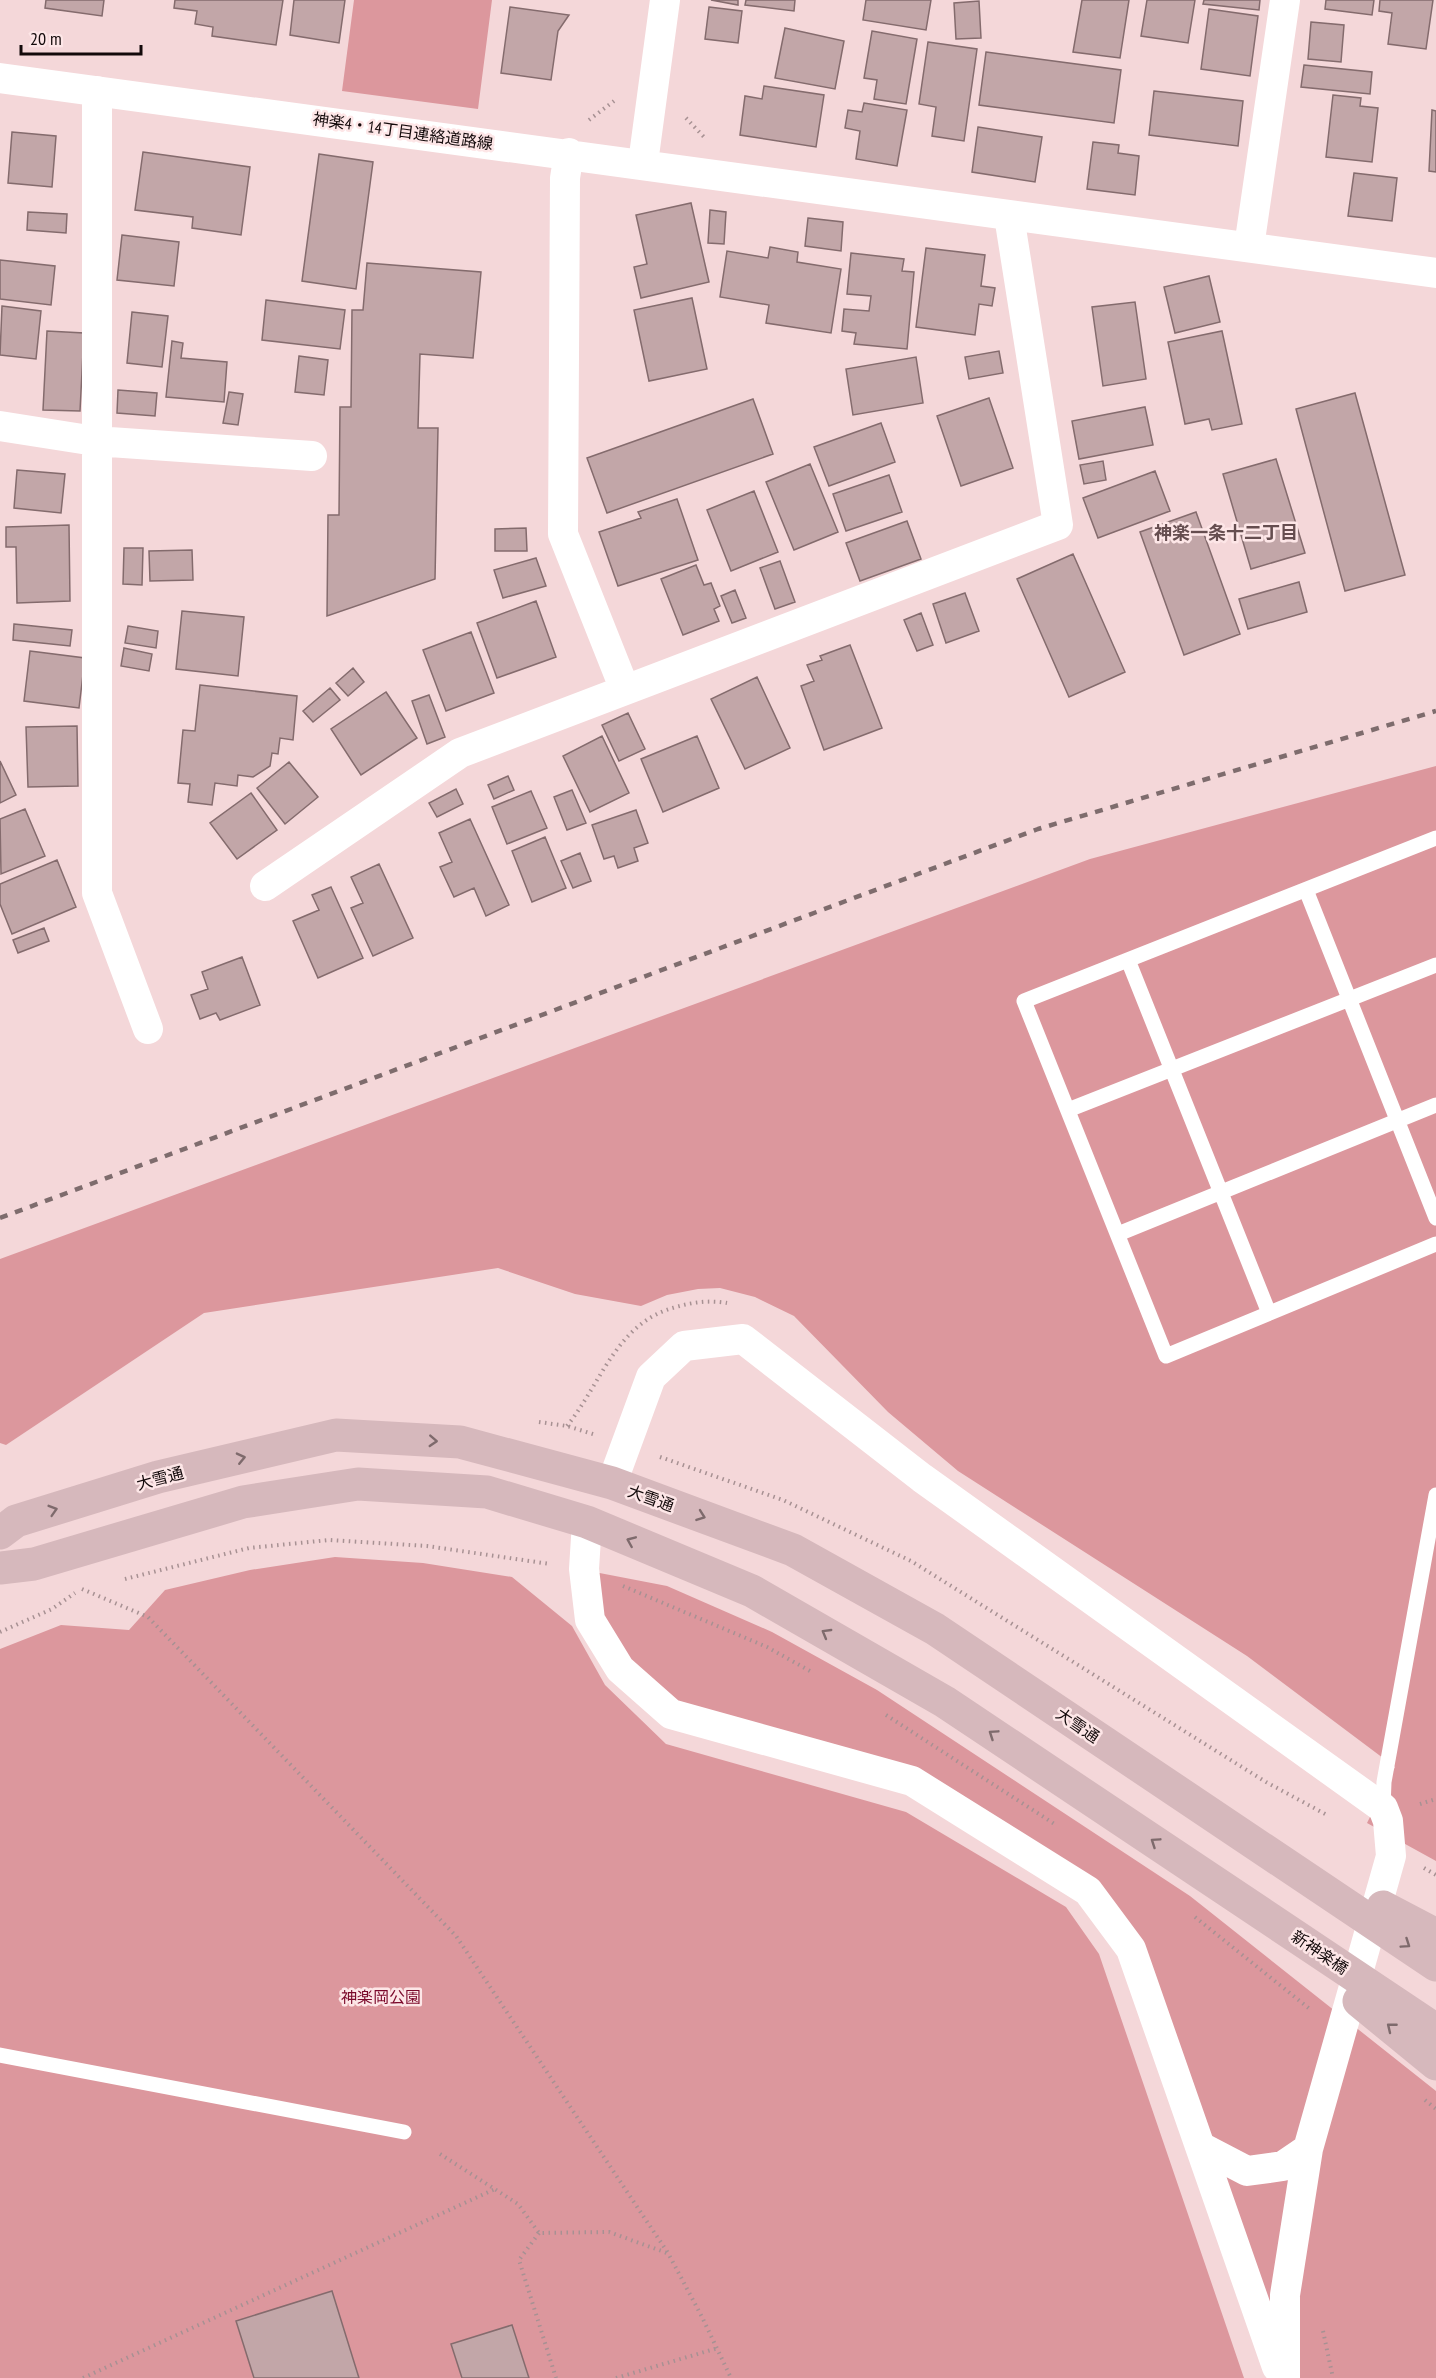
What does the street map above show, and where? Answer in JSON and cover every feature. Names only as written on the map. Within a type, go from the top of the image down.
[{"type":"main road","name":"大雪通","points":[[0,1533],[16,1521],[158,1477],[336,1435],[460,1442],[612,1483],[803,1555],[935,1629],[1235,1830]]},
{"type":"main road","points":[[0,1568],[34,1564],[243,1502],[358,1484],[487,1492],[587,1522],[752,1591],[945,1702],[1204,1874],[1436,2064]]},
{"type":"main road","points":[[1235,1830],[1436,1935]]},
{"type":"main road","points":[[1235,1830],[1436,1965]]},
{"type":"main road","name":"新神楽橋","points":[[1204,1874],[1436,2030]]},
{"type":"street","points":[[643,163],[665,0]]},
{"type":"street","points":[[1249,248],[1285,0]]},
{"type":"street","name":"神楽4・14丁目連絡道路線","points":[[0,78],[643,163],[1009,216],[1436,273]]},
{"type":"street","points":[[97,91],[95,441],[97,893],[148,1029]]},
{"type":"street","points":[[569,153],[565,178],[563,534],[625,690]]},
{"type":"street","points":[[265,886],[460,753],[1058,525],[1009,216]]},
{"type":"street","points":[[0,426],[95,441],[312,456]]},
{"type":"street","points":[[612,1483],[651,1377],[684,1346],[743,1339],[922,1478],[1383,1808],[1388,1821],[1391,1856],[1308,2149],[1285,2295],[1283,2378]]},
{"type":"street","points":[[587,1522],[584,1569],[590,1620],[620,1669],[671,1714],[912,1781],[1088,1891],[1131,1949],[1283,2378]]},
{"type":"street","points":[[1201,2147],[1246,2171],[1283,2166],[1308,2149]]},
{"type":"lane","points":[[1436,838],[1024,1001],[1166,1356],[1436,1244]]},
{"type":"lane","points":[[1305,890],[1436,1218]]},
{"type":"lane","points":[[1128,960],[1269,1313]]},
{"type":"lane","points":[[1068,1110],[1436,965]]},
{"type":"lane","points":[[1118,1234],[1436,1105]]},
{"type":"lane","points":[[1383,1808],[1384,1782],[1436,1495]]},
{"type":"lane","points":[[0,2055],[404,2132]]},
{"type":"path","points":[[588,122],[614,102],[618,93]]},
{"type":"path","points":[[81,1589],[148,1617],[456,1936],[668,2253],[718,2348],[730,2378]]},
{"type":"path","points":[[440,2154],[518,2204],[538,2233]]},
{"type":"path","points":[[83,2378],[495,2189]]},
{"type":"path","points":[[538,2233],[609,2232],[668,2253]]},
{"type":"path","points":[[538,2233],[519,2260],[556,2378]]},
{"type":"path","points":[[616,2378],[718,2348]]},
{"type":"green space","points":[[354,0],[492,0],[478,109],[342,91]]},
{"type":"green space","points":[[1436,766],[1436,1861],[1367,1823],[1395,1767],[1247,1656],[958,1471],[888,1412],[794,1316],[755,1297],[720,1288],[698,1289],[667,1295],[641,1306],[575,1294],[498,1268],[204,1313],[6,1445],[0,1443],[0,1259],[1090,859]]},
{"type":"green space","name":"神楽岡公園","points":[[335,1557],[423,1563],[512,1577],[572,1626],[605,1685],[666,1744],[906,1812],[1066,1907],[1099,1954],[1244,2378],[0,2378],[0,1649],[61,1625],[129,1630],[165,1590],[250,1570]]},
{"type":"green space","points":[[584,1570],[667,1586],[772,1632],[877,1690],[1190,1896],[1436,2091],[1436,2378],[1281,2378],[1131,1949],[1088,1891],[912,1781],[671,1714],[620,1669]]},
{"type":"building","points":[[46,0],[104,0],[102,16],[45,8]]},
{"type":"building","points":[[175,0],[283,0],[276,45],[212,36],[213,27],[195,24],[197,11],[174,8]]},
{"type":"building","points":[[294,0],[345,0],[339,43],[290,35]]},
{"type":"building","points":[[711,0],[738,0],[738,5]]},
{"type":"building","points":[[746,0],[795,0],[794,11],[745,5]]},
{"type":"building","points":[[866,0],[931,0],[926,30],[863,20]]},
{"type":"building","points":[[1082,0],[1129,0],[1120,58],[1073,52]]},
{"type":"building","points":[[1147,0],[1195,0],[1188,43],[1141,36]]},
{"type":"building","points":[[1204,0],[1260,0],[1259,10],[1203,4]]},
{"type":"building","points":[[1326,0],[1374,0],[1372,15],[1325,9]]},
{"type":"building","points":[[1380,0],[1433,0],[1426,49],[1388,44],[1392,13],[1379,11]]},
{"type":"building","points":[[979,1],[981,38],[956,39],[954,3]]},
{"type":"building","points":[[510,7],[569,15],[558,31],[551,80],[501,73]]},
{"type":"building","points":[[709,7],[742,11],[738,43],[705,39]]},
{"type":"building","points":[[1209,9],[1258,16],[1250,76],[1201,69]]},
{"type":"building","points":[[1311,22],[1344,25],[1341,62],[1308,59]]},
{"type":"building","points":[[785,28],[844,41],[835,89],[775,78]]},
{"type":"building","points":[[872,31],[917,39],[906,104],[874,99],[877,80],[864,78]]},
{"type":"building","points":[[928,42],[977,49],[964,141],[932,136],[936,107],[919,104]]},
{"type":"building","points":[[986,52],[1121,70],[1114,123],[979,105]]},
{"type":"building","points":[[1304,65],[1372,72],[1370,94],[1301,87]]},
{"type":"building","points":[[764,86],[824,95],[816,147],[740,135],[745,96],[762,99]]},
{"type":"building","points":[[1154,91],[1243,101],[1238,146],[1149,135]]},
{"type":"building","points":[[1333,95],[1361,98],[1360,106],[1378,108],[1372,162],[1326,157]]},
{"type":"building","points":[[864,103],[907,110],[897,166],[856,159],[860,131],[845,128],[848,110],[862,112]]},
{"type":"building","points":[[1432,110],[1436,111],[1436,172],[1429,171]]},
{"type":"building","points":[[978,127],[1042,137],[1035,182],[972,172]]},
{"type":"building","points":[[12,132],[56,136],[52,187],[8,183]]},
{"type":"building","points":[[1093,142],[1119,145],[1118,153],[1139,156],[1135,195],[1087,189]]},
{"type":"building","points":[[143,152],[250,167],[241,235],[192,228],[193,217],[135,210]]},
{"type":"building","points":[[319,154],[373,162],[356,289],[302,281]]},
{"type":"building","points":[[1354,173],[1397,178],[1392,221],[1348,216]]},
{"type":"building","points":[[691,203],[709,282],[641,298],[634,267],[647,264],[636,215]]},
{"type":"building","points":[[710,210],[726,212],[724,244],[708,243]]},
{"type":"building","points":[[28,212],[67,214],[66,233],[27,230]]},
{"type":"building","points":[[808,218],[843,222],[841,251],[805,246]]},
{"type":"building","points":[[122,235],[179,242],[174,286],[117,280]]},
{"type":"building","points":[[770,247],[798,252],[797,262],[841,269],[831,333],[766,323],[769,305],[720,297],[727,251],[768,258]]},
{"type":"building","points":[[926,248],[985,255],[981,286],[995,288],[992,306],[979,304],[975,335],[916,327]]},
{"type":"building","points":[[851,253],[904,259],[902,271],[914,272],[907,349],[854,344],[856,333],[842,331],[844,309],[869,311],[871,296],[847,294]]},
{"type":"building","points":[[0,260],[55,266],[51,305],[0,299]]},
{"type":"building","points":[[367,263],[481,272],[473,358],[420,354],[418,428],[438,428],[435,579],[327,616],[328,515],[339,515],[340,407],[351,407],[352,310],[363,310]]},
{"type":"building","points":[[1209,276],[1220,322],[1175,333],[1164,287]]},
{"type":"building","points":[[692,298],[707,369],[649,381],[634,310]]},
{"type":"building","points":[[266,300],[345,310],[340,349],[262,340]]},
{"type":"building","points":[[1135,302],[1146,379],[1103,386],[1092,307]]},
{"type":"building","points":[[2,306],[41,311],[36,359],[0,355]]},
{"type":"building","points":[[132,312],[168,316],[162,367],[127,363]]},
{"type":"building","points":[[47,331],[84,333],[80,411],[43,410]]},
{"type":"building","points":[[1222,331],[1242,424],[1212,430],[1209,419],[1185,424],[1168,342]]},
{"type":"building","points":[[172,341],[183,343],[181,358],[227,362],[224,402],[166,397]]},
{"type":"building","points":[[999,351],[1003,373],[969,379],[965,357]]},
{"type":"building","points":[[299,356],[328,360],[324,395],[295,392]]},
{"type":"building","points":[[916,357],[923,403],[853,415],[846,369]]},
{"type":"building","points":[[118,390],[157,393],[155,416],[117,413]]},
{"type":"building","points":[[229,392],[243,394],[238,425],[223,423]]},
{"type":"building","points":[[1355,393],[1405,575],[1345,591],[1296,409]]},
{"type":"building","points":[[989,398],[1013,468],[961,486],[937,416]]},
{"type":"building","points":[[753,399],[773,454],[607,513],[587,458]]},
{"type":"building","points":[[1145,407],[1153,445],[1079,459],[1072,421]]},
{"type":"building","points":[[881,423],[895,462],[829,486],[814,447]]},
{"type":"building","points":[[1276,459],[1305,553],[1251,569],[1223,474]]},
{"type":"building","points":[[1103,461],[1106,480],[1084,484],[1080,465]]},
{"type":"building","points":[[810,464],[838,532],[794,550],[766,482]]},
{"type":"building","points":[[17,470],[65,474],[61,513],[14,508]]},
{"type":"building","points":[[1155,471],[1170,511],[1098,538],[1083,498]]},
{"type":"building","points":[[889,475],[902,512],[846,531],[833,494]]},
{"type":"building","points":[[754,491],[778,552],[731,571],[707,510]]},
{"type":"building","points":[[677,499],[698,560],[618,586],[599,532],[641,518],[638,512]]},
{"type":"building","points":[[1196,512],[1240,634],[1184,655],[1140,532]]},
{"type":"building","points":[[907,521],[921,559],[860,581],[846,543]]},
{"type":"building","points":[[69,525],[70,601],[17,603],[16,547],[6,547],[6,527]]},
{"type":"building","points":[[526,528],[527,551],[495,551],[495,529]]},
{"type":"building","points":[[124,548],[143,548],[142,585],[123,584]]},
{"type":"building","points":[[192,550],[193,580],[150,581],[149,551]]},
{"type":"building","points":[[1073,554],[1125,672],[1069,697],[1017,579]]},
{"type":"building","points":[[536,558],[546,586],[503,598],[494,570]]},
{"type":"building","points":[[780,561],[795,602],[775,609],[760,568]]},
{"type":"building","points":[[696,565],[704,585],[711,583],[720,606],[714,609],[719,621],[683,635],[661,579]]},
{"type":"building","points":[[1299,582],[1307,612],[1248,629],[1239,599]]},
{"type":"building","points":[[735,590],[746,618],[732,623],[721,596]]},
{"type":"building","points":[[965,593],[979,631],[946,643],[933,604]]},
{"type":"building","points":[[536,601],[556,657],[497,678],[477,623]]},
{"type":"building","points":[[182,611],[244,617],[238,676],[176,669]]},
{"type":"building","points":[[921,613],[933,645],[917,651],[904,620]]},
{"type":"building","points":[[14,624],[72,630],[70,646],[13,640]]},
{"type":"building","points":[[128,626],[158,631],[156,648],[125,643]]},
{"type":"building","points":[[471,632],[494,693],[446,711],[423,650]]},
{"type":"building","points":[[850,645],[882,728],[824,750],[801,686],[814,681],[807,665],[822,660],[820,656]]},
{"type":"building","points":[[124,648],[152,654],[149,671],[121,666]]},
{"type":"building","points":[[30,651],[85,658],[79,708],[24,701]]},
{"type":"building","points":[[353,668],[364,682],[348,696],[336,683]]},
{"type":"building","points":[[757,677],[790,748],[745,769],[711,699]]},
{"type":"building","points":[[200,685],[297,696],[293,740],[280,738],[278,754],[272,753],[270,766],[253,777],[238,775],[237,786],[215,783],[212,805],[188,802],[190,784],[178,783],[183,730],[195,731]]},
{"type":"building","points":[[330,688],[340,700],[313,722],[303,711]]},
{"type":"building","points":[[386,692],[417,738],[361,775],[331,729]]},
{"type":"building","points":[[429,695],[445,737],[427,744],[412,701]]},
{"type":"building","points":[[628,713],[645,749],[619,761],[602,725]]},
{"type":"building","points":[[77,726],[78,786],[28,787],[26,727]]},
{"type":"building","points":[[602,736],[629,793],[590,812],[563,756]]},
{"type":"building","points":[[697,736],[719,788],[663,812],[641,759]]},
{"type":"building","points":[[0,761],[16,795],[0,803]]},
{"type":"building","points":[[289,762],[318,797],[285,824],[257,788]]},
{"type":"building","points":[[508,776],[514,790],[494,799],[488,785]]},
{"type":"building","points":[[456,789],[463,804],[437,817],[429,803]]},
{"type":"building","points":[[572,790],[586,823],[567,830],[554,797]]},
{"type":"building","points":[[531,791],[547,828],[507,844],[492,807]]},
{"type":"building","points":[[251,793],[277,830],[237,859],[210,823]]},
{"type":"building","points":[[25,809],[45,856],[1,874],[0,819]]},
{"type":"building","points":[[636,810],[648,843],[634,848],[638,861],[618,868],[614,856],[604,859],[592,825]]},
{"type":"building","points":[[470,819],[509,905],[486,916],[474,888],[454,897],[440,867],[452,862],[439,833]]},
{"type":"building","points":[[545,837],[566,888],[532,902],[512,851]]},
{"type":"building","points":[[580,853],[591,881],[573,888],[561,861]]},
{"type":"building","points":[[57,860],[76,907],[12,934],[0,904],[0,884]]},
{"type":"building","points":[[379,864],[413,938],[373,956],[351,908],[363,903],[351,877]]},
{"type":"building","points":[[331,887],[363,958],[318,978],[293,921],[319,910],[312,895]]},
{"type":"building","points":[[44,928],[49,941],[18,953],[13,940]]},
{"type":"building","points":[[242,957],[260,1005],[220,1020],[216,1013],[200,1019],[191,995],[208,989],[202,972]]},
{"type":"building","points":[[332,2291],[359,2378],[254,2378],[236,2321]]},
{"type":"building","points":[[512,2325],[529,2378],[462,2378],[451,2344]]},
{"type":"railway","points":[[0,1218],[1038,829],[1436,711]]},
{"type":"district","name":"神楽一条十二丁目","points":[[1226,532]]}]
